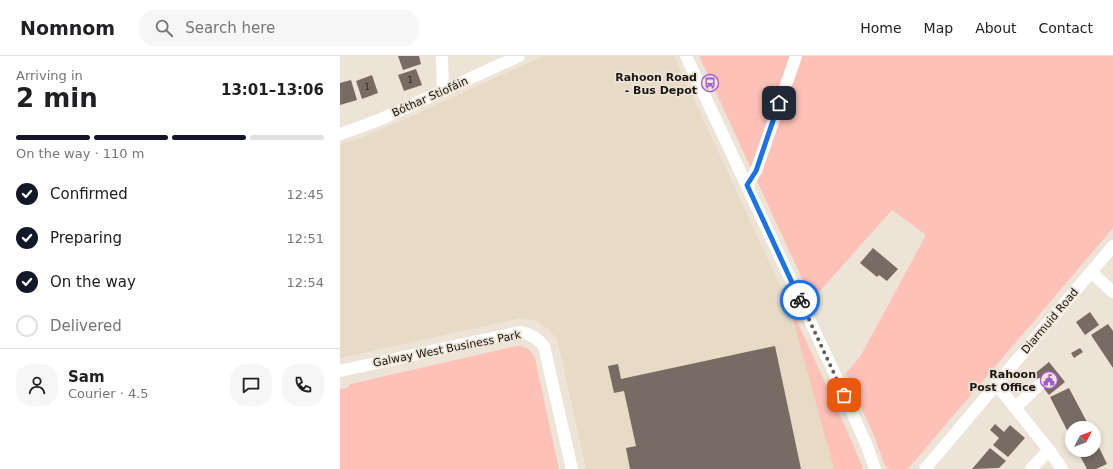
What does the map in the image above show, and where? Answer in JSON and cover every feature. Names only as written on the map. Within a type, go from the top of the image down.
[{"type":"street","points":[[442,56],[443,91]]},
{"type":"street","name":"Bóthar Stiofáin","points":[[340,134],[379,120],[519,56]]},
{"type":"street","points":[[686,56],[855,420],[875,469]]},
{"type":"street","points":[[747,185],[756,171],[796,56]]},
{"type":"street","name":"Diarmuid Road","points":[[925,469],[1113,246]]},
{"type":"street","points":[[1091,272],[1113,292]]},
{"type":"street","name":"Galway West Business Park","points":[[340,371],[520,332],[529,334],[538,338],[544,346],[572,469]]},
{"type":"street","points":[[996,384],[1049,450],[1062,469]]},
{"type":"street","points":[[1015,408],[1040,384]]},
{"type":"street","points":[[1030,469],[1049,450]]},
{"type":"shaded area","points":[[543,56],[674,56],[844,424],[863,469],[586,469],[556,338],[548,329],[536,321],[520,318],[340,358],[340,144],[360,138],[412,116]]},
{"type":"shaded area","points":[[699,56],[1113,56],[1113,228],[908,469],[889,469],[885,466],[874,436],[846,373],[860,357],[926,235],[892,210],[812,300]]},
{"type":"shaded area","points":[[788,301],[856,451],[863,469],[834,469]]},
{"type":"shaded area","points":[[517,346],[528,349],[535,358],[559,469],[340,469],[340,389],[348,388],[350,384]]},
{"type":"building","points":[[398,56],[419,56],[421,64],[403,70]]},
{"type":"building","points":[[416,69],[422,85],[404,91],[398,75]]},
{"type":"building","points":[[372,75],[378,93],[362,99],[356,81]]},
{"type":"building","points":[[351,80],[357,100],[340,105],[340,83]]},
{"type":"building","points":[[873,248],[898,269],[887,281],[879,275],[877,277],[860,263]]},
{"type":"building","points":[[1090,312],[1099,325],[1085,335],[1076,322]]},
{"type":"building","points":[[1108,324],[1113,331],[1113,368],[1091,335]]},
{"type":"building","points":[[775,346],[801,469],[630,469],[626,448],[636,446],[624,391],[614,393],[608,366],[618,364],[621,379]]},
{"type":"building","points":[[1080,348],[1083,352],[1074,358],[1071,353]]},
{"type":"building","points":[[1049,362],[1065,382],[1049,395],[1033,375]]},
{"type":"building","points":[[1069,388],[1086,421],[1065,421],[1065,426],[1050,397]]},
{"type":"building","points":[[995,424],[1004,432],[1010,425],[1025,438],[1008,457],[993,445],[999,438],[990,430]]},
{"type":"building","points":[[990,448],[1006,461],[999,468],[972,469]]},
{"type":"building","points":[[1101,452],[1107,464],[1096,469],[1087,469],[1081,457],[1101,457]]},
{"type":"way so far","points":[[800,300],[844,395]]},
{"type":"place","name":"Rahoon Road - Bus Depot","points":[[710,83]]},
{"type":"place","name":"Rahoon Post Office","points":[[1049,380]]},
{"type":"route","points":[[779,103],[756,171],[747,185],[800,300]]}]
